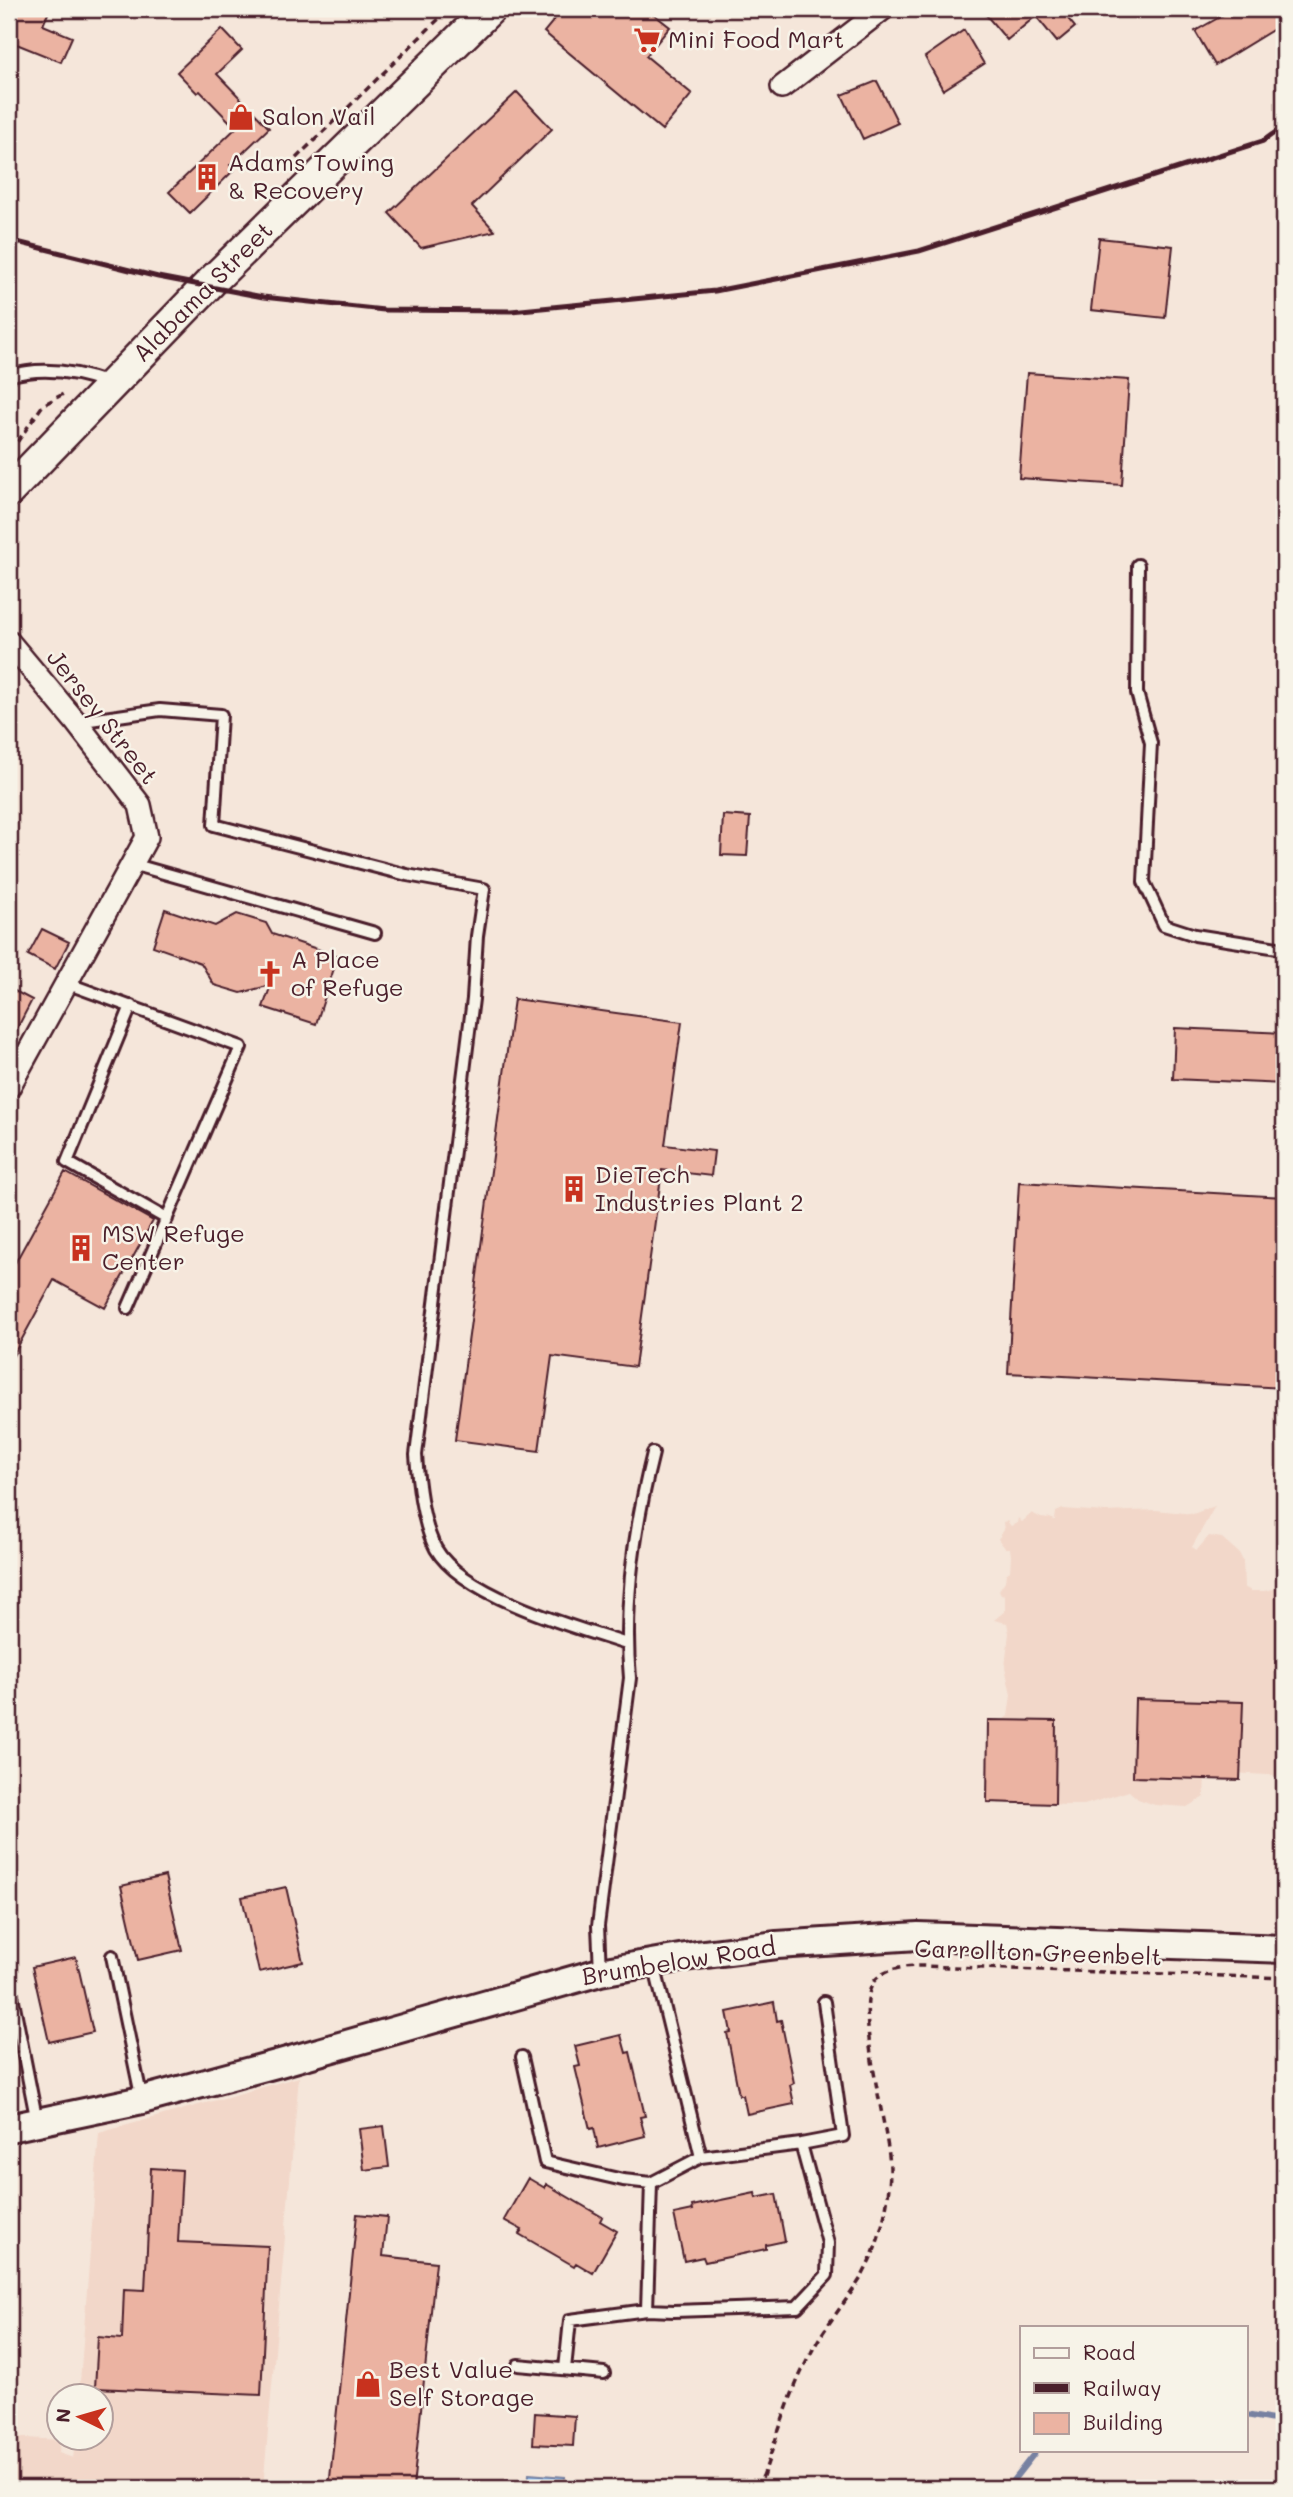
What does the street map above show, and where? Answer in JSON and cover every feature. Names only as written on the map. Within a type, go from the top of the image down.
[{"type":"main road","name":"Alabama Street","points":[[9,491],[100,380],[211,282],[490,9]]},
{"type":"street","points":[[782,87],[883,9]]},
{"type":"street","name":"Jersey Street","points":[[9,642],[76,722],[140,806],[147,837],[9,1087]]},
{"type":"street","name":"Brumbelow Road","points":[[9,2128],[142,2100],[600,1972],[653,1962],[777,1945],[918,1936],[1284,1949]]},
{"type":"lane","points":[[9,376],[78,372],[100,380]]},
{"type":"lane","points":[[1138,565],[1137,693],[1151,743],[1144,882],[1164,925],[1195,935],[1284,949]]},
{"type":"lane","points":[[76,722],[160,710],[221,715],[214,825],[407,875],[484,889],[416,1455],[420,1500],[436,1550],[468,1583],[555,1622],[627,1644]]},
{"type":"lane","points":[[132,864],[375,933]]},
{"type":"lane","points":[[66,983],[241,1047],[128,1308]]},
{"type":"lane","points":[[131,1006],[68,1162],[167,1219]]},
{"type":"lane","points":[[600,1972],[598,1926],[629,1678],[627,1644],[639,1506],[653,1453]]},
{"type":"lane","points":[[112,1956],[142,2100]]},
{"type":"lane","points":[[653,1962],[701,2157]]},
{"type":"lane","points":[[9,1980],[37,2122]]},
{"type":"lane","points":[[522,2057],[545,2162],[623,2180],[651,2183],[701,2157],[843,2136],[824,2002]]},
{"type":"lane","points":[[565,2370],[570,2320],[647,2310],[797,2306],[827,2275],[828,2242],[801,2144]]},
{"type":"lane","points":[[647,2310],[651,2183]]},
{"type":"lane","points":[[518,2365],[604,2373]]},
{"type":"path","points":[[9,450],[18,442],[43,405],[72,389],[100,380]]},
{"type":"path","name":"Carrollton Greenbelt","points":[[755,2488],[763,2476],[801,2371],[860,2278],[874,2253],[882,2228],[890,2170],[866,2000],[876,1979],[894,1969],[920,1966],[1284,1978]]},
{"type":"shaded area","points":[[1215,1506],[1192,1547],[1197,1550],[1209,1536],[1222,1538],[1239,1553],[1243,1561],[1244,1587],[1251,1591],[1264,1591],[1284,1587],[1284,1776],[1233,1773],[1205,1776],[1204,1797],[1187,1807],[1155,1805],[1138,1799],[1129,1791],[1084,1805],[1055,1804],[1052,1800],[987,1798],[988,1720],[1003,1720],[1008,1716],[1011,1695],[1005,1667],[1009,1633],[1007,1623],[994,1620],[1005,1611],[1005,1595],[999,1590],[1010,1571],[1010,1548],[1005,1548],[998,1539],[1004,1530],[1003,1522],[1007,1521],[1011,1526],[1017,1523],[1018,1518],[1022,1522],[1032,1513],[1041,1518],[1055,1520],[1056,1512],[1063,1509],[1105,1512],[1156,1510],[1193,1514]]},
{"type":"shaded area","points":[[299,2077],[263,2488],[9,2488],[9,2437],[46,2439],[46,2452],[59,2452],[73,2458],[74,2452],[116,2452],[116,2382],[80,2382],[99,2133]]},
{"type":"water","points":[[529,2474],[565,2477],[564,2488],[532,2488],[533,2482],[528,2481]]},
{"type":"building","points":[[15,9],[50,9],[43,25],[72,37],[61,62],[9,41],[9,23]]},
{"type":"building","points":[[563,9],[647,9],[670,27],[646,56],[692,94],[662,130],[544,32]]},
{"type":"building","points":[[981,9],[1060,9],[1075,27],[1057,42],[1036,16],[1007,40]]},
{"type":"building","points":[[1234,9],[1284,9],[1284,23],[1215,65],[1195,31]]},
{"type":"building","points":[[222,29],[242,50],[217,74],[269,128],[230,165],[234,170],[190,213],[169,192],[236,128],[177,72]]},
{"type":"building","points":[[964,30],[984,64],[943,90],[925,57]]},
{"type":"building","points":[[877,81],[898,123],[863,139],[842,95]]},
{"type":"building","points":[[517,92],[552,129],[472,206],[495,231],[421,248],[389,213]]},
{"type":"building","points":[[1099,238],[1173,246],[1165,318],[1091,310]]},
{"type":"building","points":[[1027,373],[1129,380],[1122,485],[1019,478]]},
{"type":"building","points":[[723,815],[750,817],[747,856],[721,855]]},
{"type":"building","name":"A Place of Refuge","points":[[165,909],[215,926],[237,914],[266,923],[272,934],[338,956],[316,1024],[263,1007],[271,985],[241,993],[214,985],[201,963],[153,946]]},
{"type":"building","points":[[42,929],[69,942],[55,969],[28,955]]},
{"type":"building","points":[[9,988],[32,1000],[9,1044]]},
{"type":"building","name":"DieTech Industries Plant 2","points":[[514,999],[682,1022],[665,1145],[714,1151],[711,1176],[662,1170],[635,1367],[552,1356],[539,1451],[455,1440]]},
{"type":"building","points":[[1175,1028],[1284,1033],[1284,1084],[1173,1079]]},
{"type":"building","name":"MSW Refuge Center","points":[[65,1172],[153,1221],[105,1308],[54,1280],[9,1363],[9,1274]]},
{"type":"building","points":[[1019,1182],[1284,1197],[1284,1388],[1008,1373]]},
{"type":"building","points":[[1135,1699],[1243,1702],[1240,1780],[1133,1777]]},
{"type":"building","points":[[988,1720],[1056,1721],[1055,1804],[987,1802]]},
{"type":"building","points":[[165,1876],[182,1950],[138,1960],[121,1886]]},
{"type":"building","points":[[286,1887],[303,1962],[259,1972],[242,1897]]},
{"type":"building","points":[[76,1957],[93,2032],[49,2042],[32,1967]]},
{"type":"building","points":[[774,2002],[777,2021],[781,2020],[794,2083],[790,2085],[794,2104],[747,2114],[743,2095],[739,2095],[727,2033],[731,2032],[727,2012]]},
{"type":"building","points":[[621,2035],[626,2053],[630,2052],[645,2116],[640,2117],[645,2136],[598,2148],[594,2128],[590,2129],[575,2067],[580,2066],[575,2046]]},
{"type":"building","points":[[384,2126],[389,2167],[364,2170],[359,2129]]},
{"type":"building","points":[[151,2168],[182,2170],[178,2242],[268,2246],[261,2395],[116,2389],[116,2382],[95,2382],[98,2337],[122,2339],[124,2289],[145,2290]]},
{"type":"building","points":[[528,2178],[545,2188],[546,2184],[602,2217],[600,2221],[617,2231],[593,2273],[576,2263],[574,2266],[519,2234],[522,2230],[504,2220]]},
{"type":"building","points":[[755,2193],[756,2198],[776,2194],[785,2241],[766,2245],[766,2249],[705,2262],[703,2257],[684,2261],[674,2214],[693,2210],[692,2206]]},
{"type":"building","points":[[357,2214],[387,2217],[383,2256],[436,2262],[413,2488],[329,2488]]},
{"type":"building","points":[[535,2413],[575,2416],[573,2446],[533,2444]]},
{"type":"waterway","points":[[1248,2415],[1284,2422]]},
{"type":"waterway","points":[[1007,2488],[1035,2452]]},
{"type":"railway","points":[[9,240],[158,277],[263,297],[384,310],[511,311],[715,291],[919,251],[1263,141],[1284,126]]},
{"type":"place","name":"Mini Food Mart","points":[[647,40]]},
{"type":"place","name":"Salon Vail","points":[[241,117]]},
{"type":"place","name":"Adams Towing & Recovery","points":[[207,177]]},
{"type":"place","name":"A Place of Refuge","points":[[270,974]]},
{"type":"place","name":"DieTech Industries Plant 2","points":[[574,1189]]},
{"type":"place","name":"MSW Refuge Center","points":[[81,1248]]},
{"type":"place","name":"Best Value Self Storage","points":[[368,2384]]}]
